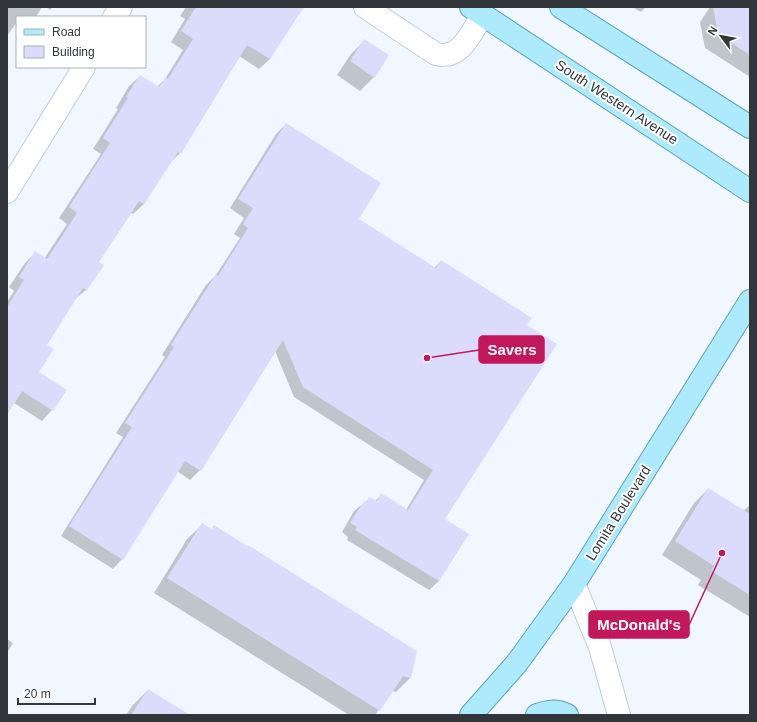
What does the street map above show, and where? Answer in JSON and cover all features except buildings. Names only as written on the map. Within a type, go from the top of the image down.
[{"type":"main road","points":[[561,7],[750,127]]},
{"type":"main road","name":"South Western Avenue","points":[[477,11],[750,191]]},
{"type":"main road","name":"Lomita Boulevard","points":[[471,715],[517,663],[574,584],[750,301]]},
{"type":"main road","points":[[537,715],[546,711],[558,712],[567,715]]},
{"type":"street","points":[[115,16],[120,7]]},
{"type":"street","name":"South Western Avenue","points":[[365,7],[436,54],[443,56],[456,52],[462,46],[477,11]]},
{"type":"street","points":[[7,192],[83,68]]},
{"type":"street","points":[[574,584],[600,647],[619,715]]},
{"type":"place","name":"Savers","points":[[427,358]]},
{"type":"place","name":"McDonald's","points":[[722,553]]}]
